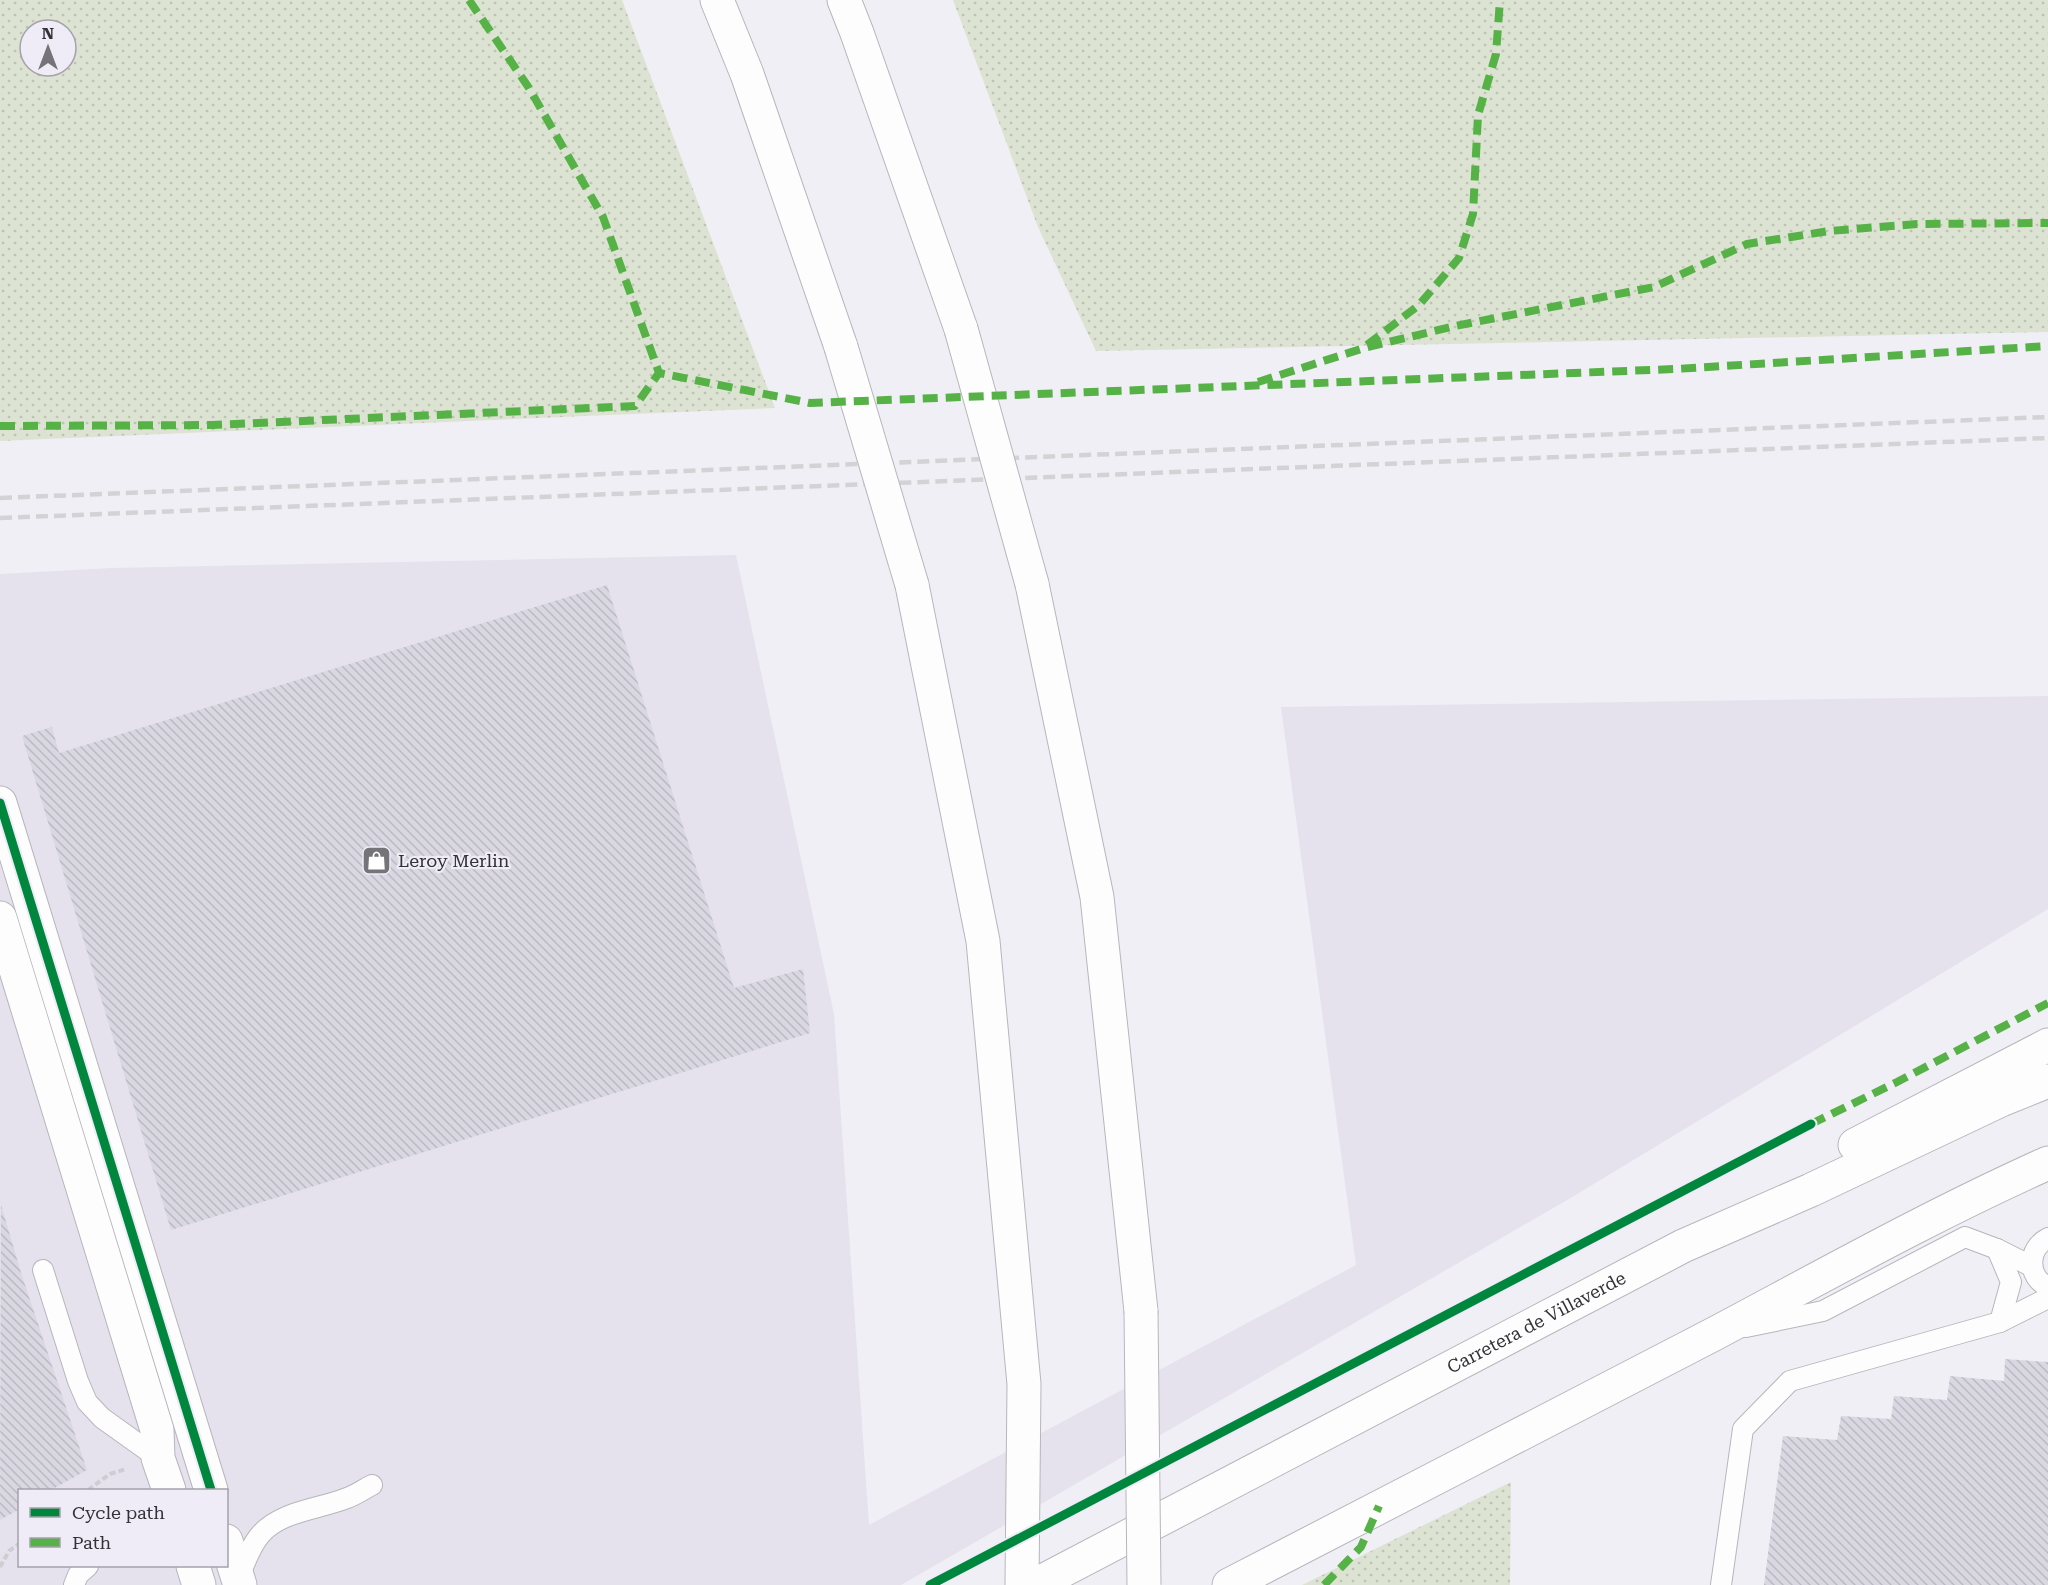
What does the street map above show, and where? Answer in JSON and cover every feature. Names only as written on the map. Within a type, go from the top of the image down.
[{"type":"main road","points":[[717,0],[747,74],[841,346],[912,585],[983,941],[1024,1384],[1022,1585]]},
{"type":"main road","points":[[844,0],[961,329],[1032,584],[1096,897],[1141,1311],[1144,1585]]},
{"type":"main road","points":[[0,803],[210,1489]]},
{"type":"main road","points":[[0,918],[157,1430],[158,1458],[168,1489]]},
{"type":"main road","points":[[1683,1246],[1804,1172],[2048,1045]]},
{"type":"main road","name":"Carretera de Villaverde","points":[[1035,1585],[1683,1246],[1811,1190],[2001,1100],[2048,1081]]},
{"type":"main road","points":[[1229,1585],[1714,1334],[1930,1219],[1995,1186],[2048,1163]]},
{"type":"main road","points":[[228,1547],[239,1583]]},
{"type":"lane","points":[[1714,1334],[1823,1311],[1965,1237],[1997,1249],[2031,1266]]},
{"type":"lane","points":[[2048,1238],[2036,1248],[2031,1266],[2036,1278],[2048,1287]]},
{"type":"lane","points":[[1997,1249],[2011,1282],[2001,1322]]},
{"type":"lane","points":[[43,1270],[78,1381],[87,1402],[102,1418],[158,1458]]},
{"type":"lane","points":[[1721,1585],[1743,1429],[1790,1381],[2001,1322],[2048,1298]]},
{"type":"lane","points":[[239,1583],[253,1545],[268,1526],[287,1517],[348,1498],[372,1485]]},
{"type":"lane","points":[[74,1585],[78,1575],[87,1567]]},
{"type":"path","points":[[0,1567],[9,1551],[18,1544]]},
{"type":"shaded area","points":[[736,555],[834,1014],[869,1525],[1356,1265],[1281,707],[2048,696],[2048,909],[1569,1199],[901,1585],[0,1585],[0,574],[111,568]]},
{"type":"green space","points":[[0,0],[622,0],[775,408],[0,441]]},
{"type":"green space","points":[[953,0],[2048,0],[2048,332],[1096,351],[1038,227]]},
{"type":"green space","points":[[1511,1482],[1510,1585],[1302,1585]]},
{"type":"building","name":"Leroy Merlin","points":[[607,585],[734,988],[803,969],[810,1033],[171,1230],[22,736],[52,727],[59,753]]},
{"type":"building","points":[[1,1205],[22,1276],[87,1470],[53,1489],[18,1489],[18,1510],[0,1520]]},
{"type":"building","points":[[2005,1359],[2048,1362],[2048,1585],[1764,1585],[1783,1436],[1837,1440],[1841,1416],[1891,1419],[1894,1396],[1947,1400],[1950,1376],[2004,1381]]},
{"type":"railway","points":[[0,498],[2048,417]]},
{"type":"railway","points":[[0,518],[2048,438]]},
{"type":"marked path","points":[[469,0],[529,88],[603,217],[659,373]]},
{"type":"marked path","points":[[1367,345],[1419,305],[1459,258],[1473,214],[1478,115],[1496,54],[1500,0]]},
{"type":"marked path","points":[[1258,382],[1364,348],[1455,326],[1654,287],[1747,244],[1829,231],[1917,224],[2048,223]]},
{"type":"marked path","points":[[0,426],[213,425],[635,406],[659,373],[810,403],[1675,369],[2048,346]]},
{"type":"marked path","points":[[1811,1124],[2048,1003]]},
{"type":"marked path","points":[[1324,1585],[1361,1547],[1379,1506]]},
{"type":"cycle path","points":[[0,803],[211,1489]]},
{"type":"cycle path","points":[[930,1585],[1811,1124]]},
{"type":"place","name":"Leroy Merlin","points":[[377,861]]}]
